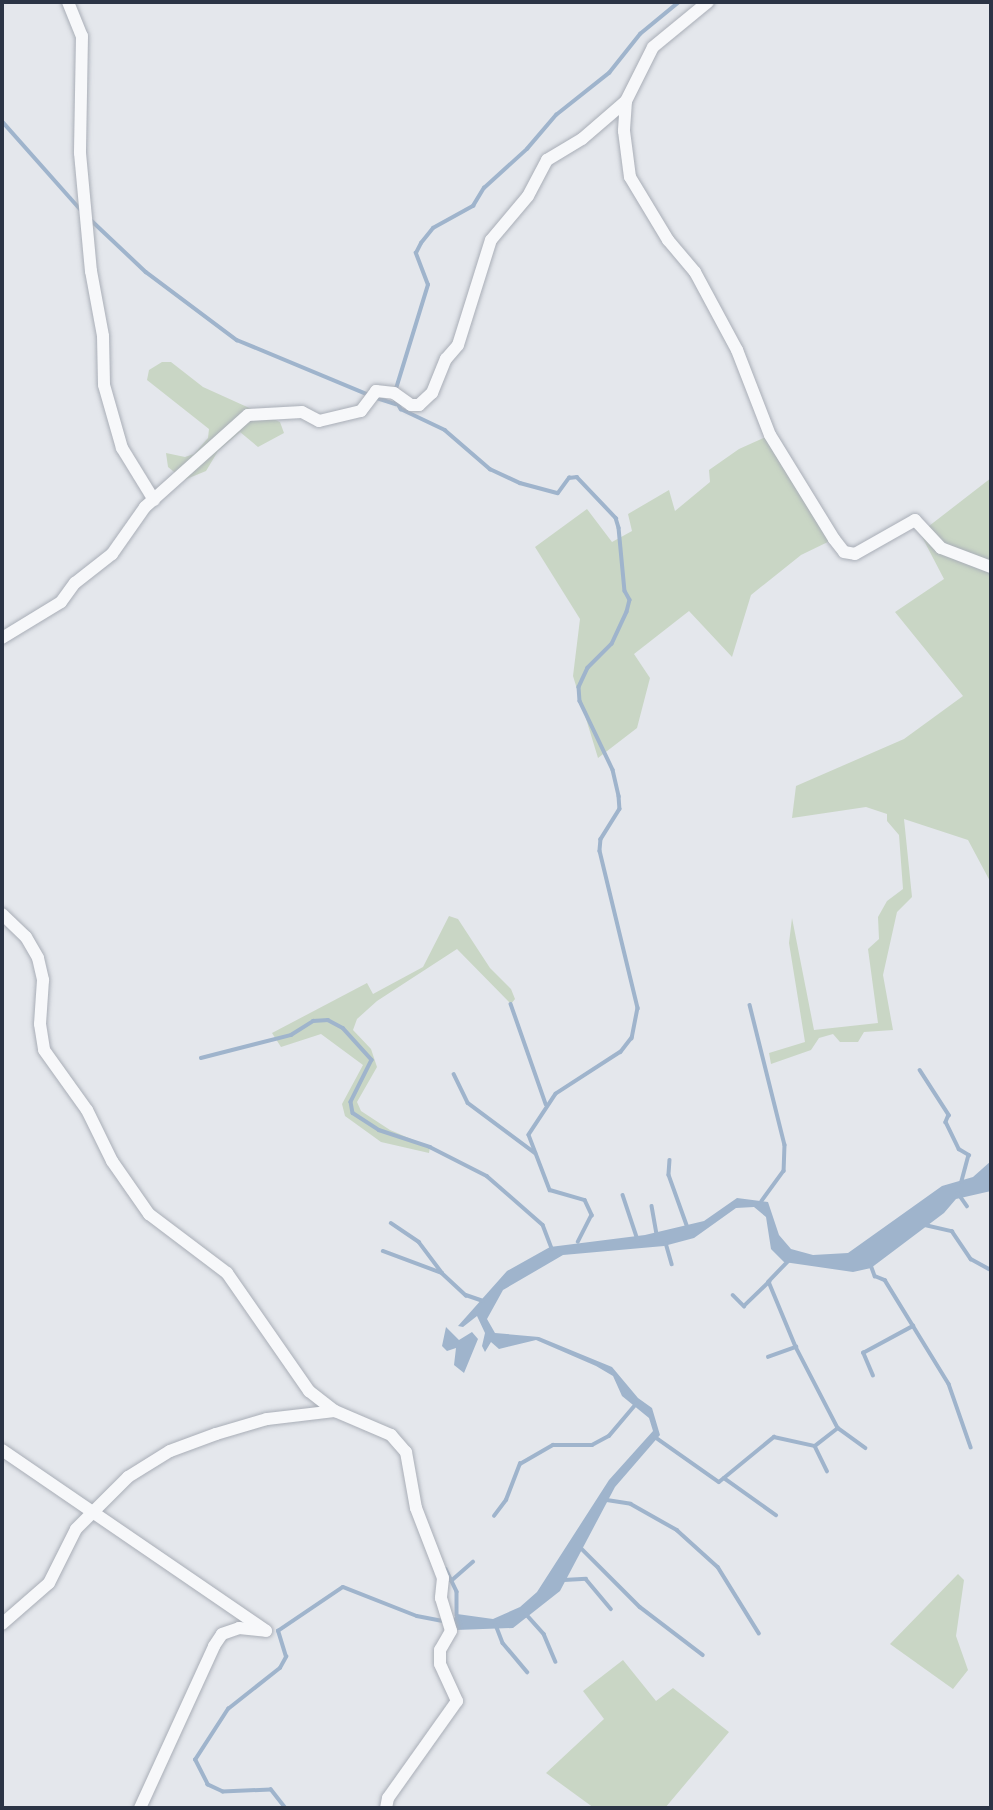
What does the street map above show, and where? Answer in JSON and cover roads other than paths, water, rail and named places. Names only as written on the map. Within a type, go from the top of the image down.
[{"type":"street","points":[[68,2],[82,36],[80,153],[91,271],[103,336],[104,384],[122,448],[154,500]]},
{"type":"street","points":[[2,638],[61,602],[75,583],[112,554],[145,506],[248,415],[302,412],[319,421],[361,411],[376,391],[419,405],[432,393],[446,359],[458,345],[491,240],[528,195],[554,152],[582,139],[626,101],[653,47],[708,2]]},
{"type":"street","points":[[626,101],[624,131],[630,177],[668,240],[695,272],[737,350],[770,435],[834,539],[845,552],[855,554],[915,520],[941,548],[991,567]]},
{"type":"street","points":[[2,914],[26,937],[38,958],[43,980],[40,1024],[44,1050],[87,1110],[112,1161],[162,1227],[227,1273],[309,1391],[335,1411],[384,1431],[406,1452],[416,1508],[443,1578],[441,1598],[450,1620],[451,1631],[440,1650],[440,1664],[457,1701],[388,1798],[386,1808]]},
{"type":"street","points":[[2,1623],[49,1583],[76,1529],[92,1509],[128,1477],[170,1451],[267,1419],[335,1411]]},
{"type":"street","points":[[2,1450],[92,1509],[266,1631],[239,1628],[218,1640],[140,1808]]},
{"type":"water","points":[[991,1161],[991,1191],[956,1199],[944,1213],[871,1268],[853,1272],[784,1262],[771,1249],[766,1217],[754,1207],[736,1208],[694,1238],[664,1246],[563,1255],[503,1290],[487,1319],[495,1333],[539,1337],[612,1367],[638,1398],[652,1408],[660,1435],[615,1487],[560,1591],[513,1628],[456,1630],[452,1621],[457,1614],[493,1619],[520,1607],[537,1592],[609,1480],[653,1431],[649,1418],[622,1396],[613,1376],[596,1366],[536,1340],[499,1349],[491,1342],[485,1352],[482,1346],[485,1333],[477,1316],[463,1327],[458,1326],[507,1271],[550,1247],[645,1235],[704,1221],[737,1198],[768,1202],[779,1235],[791,1249],[813,1255],[848,1253],[942,1186],[973,1177]]},
{"type":"water","points":[[446,1327],[459,1340],[472,1332],[478,1339],[464,1373],[454,1365],[456,1348],[447,1351],[442,1346]]},
{"type":"waterway","points":[[395,392],[428,285],[416,253],[421,243],[433,228],[473,206],[484,188],[527,149],[556,115],[609,73],[640,34],[679,2]]},
{"type":"waterway","points":[[2,121],[82,211]]},
{"type":"waterway","points":[[90,219],[146,272],[237,340],[369,395]]},
{"type":"waterway","points":[[377,398],[396,404]]},
{"type":"waterway","points":[[395,399],[401,409],[445,430],[490,469],[520,483],[558,493],[569,478],[577,477],[616,518],[619,528],[625,591],[630,600],[627,612],[612,644],[588,668],[579,687],[580,701],[613,770],[619,796],[620,809],[601,839],[600,851],[638,1008],[632,1038],[621,1052],[556,1094],[529,1135],[550,1190],[585,1200],[592,1215],[578,1242]]},
{"type":"waterway","points":[[511,1004],[546,1104]]},
{"type":"waterway","points":[[750,1005],[785,1145],[784,1171],[762,1201]]},
{"type":"waterway","points":[[201,1058],[291,1035],[313,1021],[328,1020],[343,1028],[372,1060],[351,1102],[353,1113],[379,1130],[430,1147],[487,1176],[543,1225],[552,1248]]},
{"type":"waterway","points":[[920,1070],[949,1115],[946,1122],[959,1149],[969,1155],[962,1182]]},
{"type":"waterway","points":[[454,1074],[468,1103],[535,1153]]},
{"type":"waterway","points":[[670,1160],[669,1175],[688,1228]]},
{"type":"waterway","points":[[958,1193],[967,1206]]},
{"type":"waterway","points":[[623,1195],[638,1240]]},
{"type":"waterway","points":[[652,1206],[657,1235]]},
{"type":"waterway","points":[[391,1223],[419,1242],[442,1272]]},
{"type":"waterway","points":[[925,1225],[952,1231],[971,1259],[991,1270]]},
{"type":"waterway","points":[[666,1243],[672,1264]]},
{"type":"waterway","points":[[383,1251],[442,1273],[466,1295],[483,1301]]},
{"type":"waterway","points":[[789,1261],[769,1282],[796,1347],[838,1428],[866,1448]]},
{"type":"waterway","points":[[871,1265],[875,1276],[885,1280],[949,1384],[971,1447]]},
{"type":"waterway","points":[[733,1295],[744,1306],[769,1282]]},
{"type":"waterway","points":[[873,1376],[863,1353],[913,1326]]},
{"type":"waterway","points":[[768,1357],[796,1347]]},
{"type":"waterway","points":[[494,1516],[506,1500],[520,1464],[553,1445],[592,1445],[609,1436],[636,1404]]},
{"type":"waterway","points":[[655,1437],[719,1482],[774,1437],[815,1446],[838,1428]]},
{"type":"waterway","points":[[815,1446],[827,1471]]},
{"type":"waterway","points":[[724,1478],[776,1515]]},
{"type":"waterway","points":[[607,1500],[631,1504],[677,1530],[718,1567],[759,1633]]},
{"type":"waterway","points":[[582,1549],[640,1607],[703,1655]]},
{"type":"waterway","points":[[451,1581],[473,1562]]},
{"type":"waterway","points":[[446,1569],[457,1592],[457,1615]]},
{"type":"waterway","points":[[564,1580],[586,1579],[611,1609]]},
{"type":"waterway","points":[[285,1808],[271,1790],[223,1792],[208,1785],[195,1760],[228,1709],[280,1668],[286,1657],[278,1631],[343,1587],[417,1616],[443,1621]]},
{"type":"waterway","points":[[526,1614],[544,1634],[556,1662]]},
{"type":"waterway","points":[[496,1625],[503,1643],[527,1672]]}]
